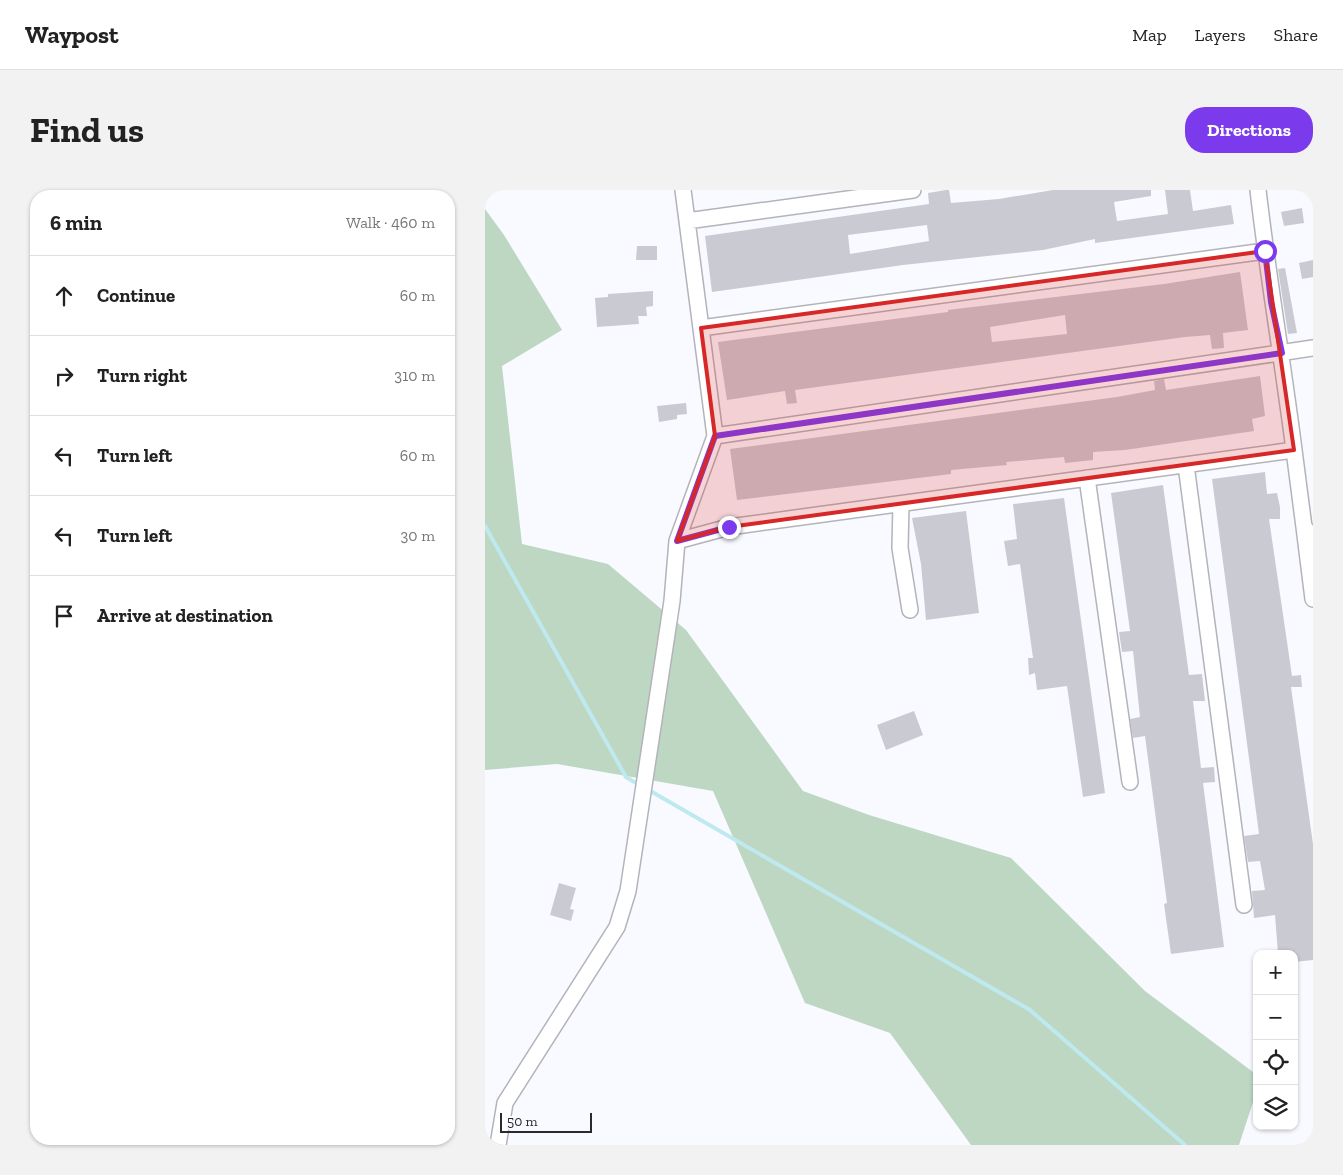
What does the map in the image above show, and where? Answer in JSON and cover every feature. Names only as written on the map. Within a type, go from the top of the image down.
[{"type":"street","points":[[498,1145],[505,1104],[617,927],[628,891],[672,601],[677,541],[715,436],[683,190]]},
{"type":"street","points":[[687,221],[913,190]]},
{"type":"street","points":[[1257,190],[1271,302],[1282,353],[1294,450],[1309,532],[1313,599]]},
{"type":"street","points":[[701,328],[1265,251]]},
{"type":"street","points":[[715,436],[1313,348]]},
{"type":"street","points":[[677,541],[729,527],[1294,450]]},
{"type":"street","points":[[1186,465],[1244,905]]},
{"type":"street","points":[[1087,478],[1130,782]]},
{"type":"street","points":[[901,504],[900,548],[910,610]]},
{"type":"highlighted area","points":[[1265,251],[1294,450],[729,527],[677,541],[715,436],[701,328]]},
{"type":"green space","points":[[485,209],[504,235],[562,330],[502,366],[522,544],[608,564],[686,630],[803,791],[869,815],[1011,858],[1145,991],[1253,1072],[1253,1102],[1239,1145],[971,1145],[890,1033],[805,1003],[713,791],[557,764],[485,770]]},
{"type":"building","points":[[949,190],[951,203],[999,199],[1053,190],[1151,190],[1151,196],[1114,202],[1117,221],[1168,214],[1165,190],[1190,190],[1193,211],[1231,205],[1234,224],[1095,243],[1095,239],[1043,250],[903,265],[712,292],[705,236],[929,204],[928,193]],"holes":[[[927,225],[929,241],[850,254],[848,235]]]},
{"type":"building","points":[[1302,208],[1304,223],[1284,226],[1281,212]]},
{"type":"building","points":[[637,246],[657,246],[657,260],[636,260]]},
{"type":"building","points":[[1313,260],[1313,277],[1302,279],[1299,263]]},
{"type":"building","points":[[1285,268],[1297,333],[1288,334],[1278,269]]},
{"type":"building","points":[[1240,272],[1248,330],[1223,333],[1224,348],[1212,349],[1210,335],[1185,337],[795,390],[797,403],[787,404],[785,391],[727,400],[718,342],[948,312],[948,310],[1164,284]],"holes":[[[1065,315],[1067,334],[992,342],[990,327]]]},
{"type":"building","points":[[653,291],[653,306],[646,307],[647,316],[638,316],[639,324],[597,327],[595,298],[608,297],[608,294]]},
{"type":"building","points":[[1260,376],[1265,416],[1252,419],[1254,431],[1125,450],[1093,452],[1093,460],[1065,463],[1064,457],[1006,462],[1007,465],[951,470],[951,474],[737,500],[730,449],[1117,397],[1155,390],[1154,381],[1164,379],[1166,390]]},
{"type":"building","points":[[686,403],[687,414],[677,415],[677,419],[659,422],[657,406]]},
{"type":"building","points":[[1265,472],[1267,494],[1277,493],[1280,507],[1280,519],[1269,519],[1292,676],[1301,675],[1302,687],[1291,687],[1313,844],[1313,960],[1298,962],[1298,950],[1278,950],[1275,915],[1254,918],[1252,891],[1265,890],[1260,861],[1248,862],[1244,836],[1259,834],[1212,479]]},
{"type":"building","points":[[1163,485],[1189,675],[1202,674],[1205,701],[1193,701],[1201,768],[1214,767],[1215,782],[1203,783],[1224,947],[1171,954],[1164,904],[1167,903],[1145,736],[1133,738],[1130,719],[1140,717],[1133,651],[1122,652],[1119,632],[1130,631],[1111,493]]},
{"type":"building","points":[[1064,498],[1105,793],[1083,797],[1067,686],[1037,690],[1035,673],[1029,675],[1028,658],[1033,658],[1020,564],[1008,566],[1004,541],[1017,539],[1013,504]]},
{"type":"building","points":[[966,511],[979,613],[926,620],[921,564],[912,518]]},
{"type":"building","points":[[914,711],[923,735],[886,750],[877,725]]},
{"type":"building","points":[[559,883],[576,888],[570,909],[574,910],[571,921],[550,915]]},
{"type":"waterway","points":[[485,526],[626,777],[641,786]]},
{"type":"waterway","points":[[647,789],[1030,1010],[1185,1145]]},
{"type":"route","points":[[729,527],[677,541],[715,436],[1282,353],[1271,302],[1265,251]]}]
